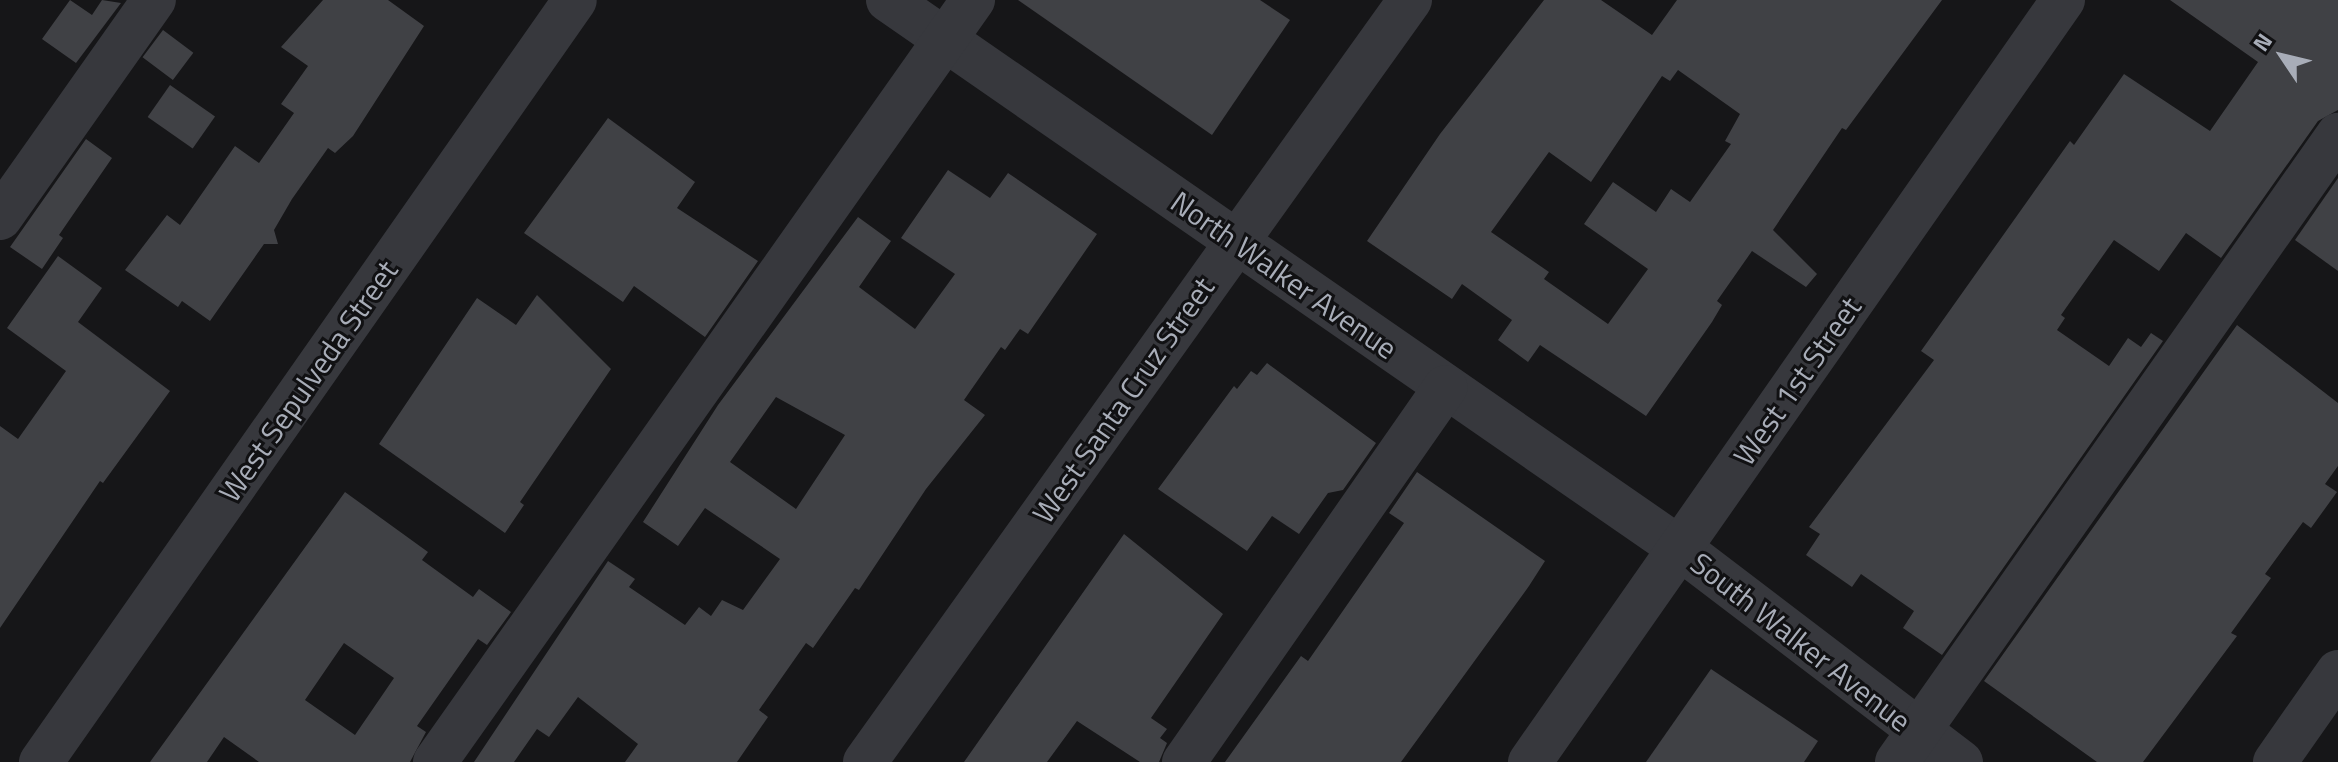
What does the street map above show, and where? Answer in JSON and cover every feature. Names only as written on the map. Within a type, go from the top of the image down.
[{"type":"street","points":[[0,218],[154,0]]},
{"type":"street","name":"West Sepulveda Street","points":[[41,762],[575,0]]},
{"type":"street","name":"North Walker Avenue","points":[[888,0],[1681,549]]},
{"type":"street","points":[[435,762],[973,0]]},
{"type":"street","name":"West Santa Cruz Street","points":[[865,762],[1410,0]]},
{"type":"street","name":"West 1st Street","points":[[1530,762],[2063,0]]},
{"type":"street","points":[[1907,747],[2338,135]]},
{"type":"street","points":[[1184,762],[1446,387]]},
{"type":"street","name":"South Walker Avenue","points":[[1681,549],[1907,747],[1961,762]]},
{"type":"street","points":[[2275,762],[2338,672]]},
{"type":"building","points":[[70,0],[92,15],[102,0],[121,3],[76,63],[42,39]]},
{"type":"building","points":[[323,0],[388,0],[424,26],[353,136],[335,153],[328,148],[292,199],[274,230],[278,244],[264,244],[210,321],[182,301],[178,307],[125,270],[167,215],[180,225],[235,146],[259,163],[294,113],[281,104],[308,66],[281,47]]},
{"type":"building","points":[[1018,0],[1260,0],[1290,20],[1212,135]]},
{"type":"building","points":[[1544,0],[1601,0],[1652,35],[1677,0],[1942,0],[1846,130],[1842,128],[1773,230],[1817,274],[1806,287],[1752,251],[1717,301],[1722,305],[1712,322],[1646,416],[1540,345],[1528,362],[1498,340],[1512,320],[1462,284],[1452,299],[1367,241],[1440,134]],"holes":[[[1678,70],[1740,114],[1725,141],[1731,144],[1690,202],[1671,189],[1656,212],[1613,182],[1584,224],[1648,269],[1608,324],[1544,279],[1549,272],[1491,232],[1549,152],[1591,182],[1662,76],[1670,81]]]},
{"type":"building","points":[[2170,0],[2338,0],[2338,110],[2318,121],[2221,258],[2186,233],[2159,271],[2114,240],[2061,315],[2065,318],[2057,330],[2109,366],[2128,338],[2141,347],[2151,333],[2163,341],[1942,655],[1903,628],[1914,611],[1861,574],[1852,587],[1806,555],[1820,534],[1809,527],[1934,360],[1921,351],[2070,141],[2074,145],[2124,74],[2210,131],[2258,62]]},
{"type":"building","points":[[163,30],[193,53],[173,80],[143,57]]},
{"type":"building","points":[[170,85],[215,117],[193,148],[148,117]]},
{"type":"building","points":[[608,118],[695,182],[677,208],[758,261],[705,337],[634,286],[623,302],[524,233]]},
{"type":"building","points":[[86,139],[112,158],[59,235],[63,238],[42,269],[10,247]]},
{"type":"building","points":[[948,170],[990,198],[1008,173],[1097,234],[1028,334],[1020,329],[1005,350],[1001,347],[964,400],[985,415],[926,489],[859,590],[855,588],[813,648],[806,643],[759,710],[768,717],[737,762],[625,762],[638,744],[578,697],[549,737],[537,729],[514,762],[474,762],[608,561],[635,579],[629,587],[685,625],[699,607],[711,616],[722,600],[743,610],[780,559],[705,508],[678,546],[643,522],[718,405],[858,217],[891,241],[859,287],[915,329],[955,274],[901,238]],"holes":[[[776,397],[845,435],[796,509],[730,462]]]},
{"type":"building","points":[[2338,178],[2338,271],[2295,240]]},
{"type":"building","points":[[58,256],[102,288],[78,322],[170,391],[103,483],[100,481],[0,628],[0,426],[18,439],[66,371],[7,328]]},
{"type":"building","points":[[537,295],[611,369],[520,502],[524,505],[505,533],[379,444],[477,298],[516,325]]},
{"type":"building","points":[[2237,325],[2338,403],[2338,466],[2325,484],[2337,492],[2311,528],[2303,522],[2265,574],[2271,578],[2231,633],[2237,636],[2143,762],[2097,762],[1984,681]]},
{"type":"building","points":[[1267,363],[1376,443],[1343,490],[1328,493],[1299,534],[1272,516],[1247,551],[1158,489],[1234,386],[1237,389],[1251,371],[1257,375]]},
{"type":"building","points":[[1417,472],[1545,561],[1529,586],[1401,762],[1225,762],[1301,656],[1308,661],[1404,523],[1389,513]]},
{"type":"building","points":[[345,492],[428,552],[422,560],[473,597],[479,589],[511,612],[487,645],[478,639],[417,726],[426,732],[410,762],[259,762],[224,737],[207,762],[150,762]],"holes":[[[344,643],[394,678],[355,735],[305,700]]]},
{"type":"building","points":[[1124,534],[1223,614],[1151,718],[1167,729],[1160,738],[1167,743],[1159,762],[1140,762],[1077,721],[1047,762],[964,762]]},
{"type":"building","points":[[1711,669],[1818,741],[1804,762],[1646,762]]}]
